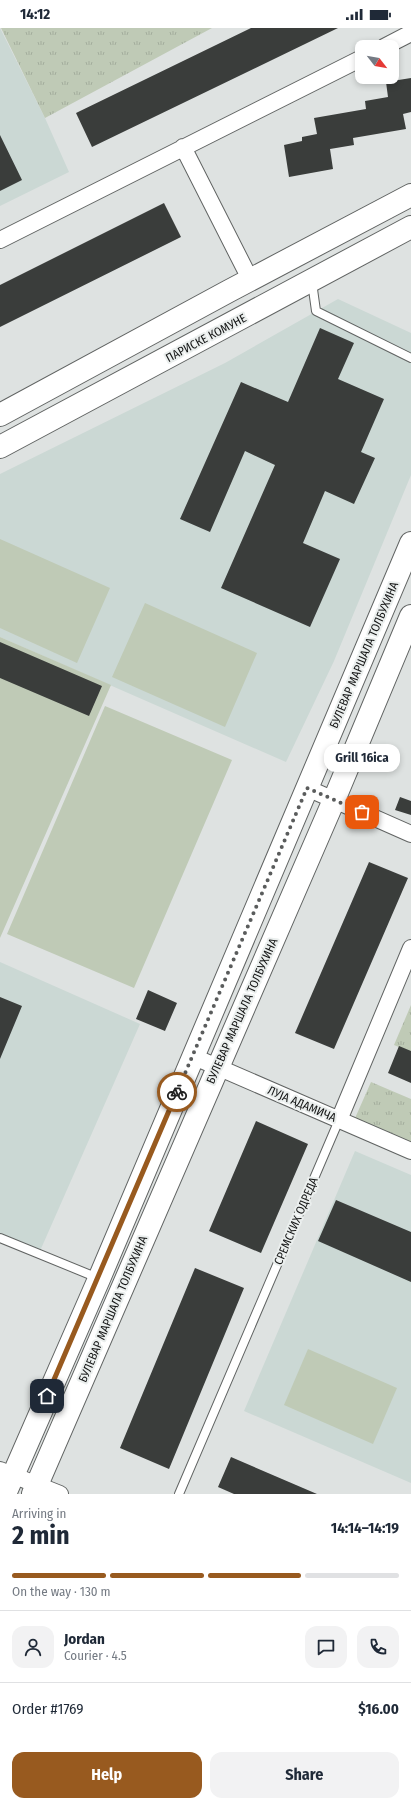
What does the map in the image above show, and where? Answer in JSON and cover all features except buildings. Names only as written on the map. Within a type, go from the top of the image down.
[{"type":"street","points":[[395,40],[407,32]]},
{"type":"street","points":[[0,240],[355,61]]},
{"type":"street","points":[[183,147],[250,280]]},
{"type":"street","points":[[0,415],[250,280],[410,200]]},
{"type":"street","name":"ПАРИСКЕ КОМУНЕ","points":[[0,447],[411,227]]},
{"type":"street","name":"БУЛЕВАР МАРШАЛА ТОЛБУХИНА","points":[[6,1480],[98,1279],[411,543]]},
{"type":"street","name":"БУЛЕВАР МАРШАЛА ТОЛБУХИНА","points":[[35,1489],[334,800],[411,616]]},
{"type":"street","points":[[307,788],[411,834]]},
{"type":"street","name":"СРЕМСКИХ ОДРЕДА","points":[[339,1120],[411,948]]},
{"type":"street","name":"ЛУЈА АДАМИЧА","points":[[192,1056],[411,1152]]},
{"type":"street","points":[[6,1480],[35,1489],[60,1494]]},
{"type":"lane","points":[[312,281],[316,311],[411,358]]},
{"type":"lane","name":"СРЕМСКИХ ОДРЕДА","points":[[179,1494],[339,1120]]},
{"type":"lane","points":[[0,1238],[98,1279]]},
{"type":"shaded area","points":[[0,28],[45,118],[69,172],[0,206]]},
{"type":"shaded area","points":[[338,299],[411,333],[411,475],[334,661],[286,762],[0,637],[0,474],[225,363]]},
{"type":"shaded area","points":[[0,962],[140,1024],[40,1251],[0,1235]]},
{"type":"shaded area","points":[[355,1151],[411,1175],[411,1483],[244,1411]]},
{"type":"green space","points":[[1,28],[212,28],[45,118]]},
{"type":"green space","points":[[0,539],[110,588],[77,663],[0,628]]},
{"type":"green space","points":[[145,603],[257,653],[225,727],[112,677]]},
{"type":"green space","points":[[0,637],[111,685],[0,938]]},
{"type":"green space","points":[[105,706],[232,760],[134,988],[7,934]]},
{"type":"green space","points":[[411,1005],[411,1052],[394,1045]]},
{"type":"green space","points":[[371,1082],[411,1099],[411,1151],[352,1125]]},
{"type":"green space","points":[[308,1349],[397,1388],[373,1444],[284,1405]]},
{"type":"way so far","points":[[177,1092],[307,788],[362,812]]},
{"type":"place","name":"Grill 16ica","points":[[362,812]]},
{"type":"route","points":[[47,1396],[177,1092]]}]
